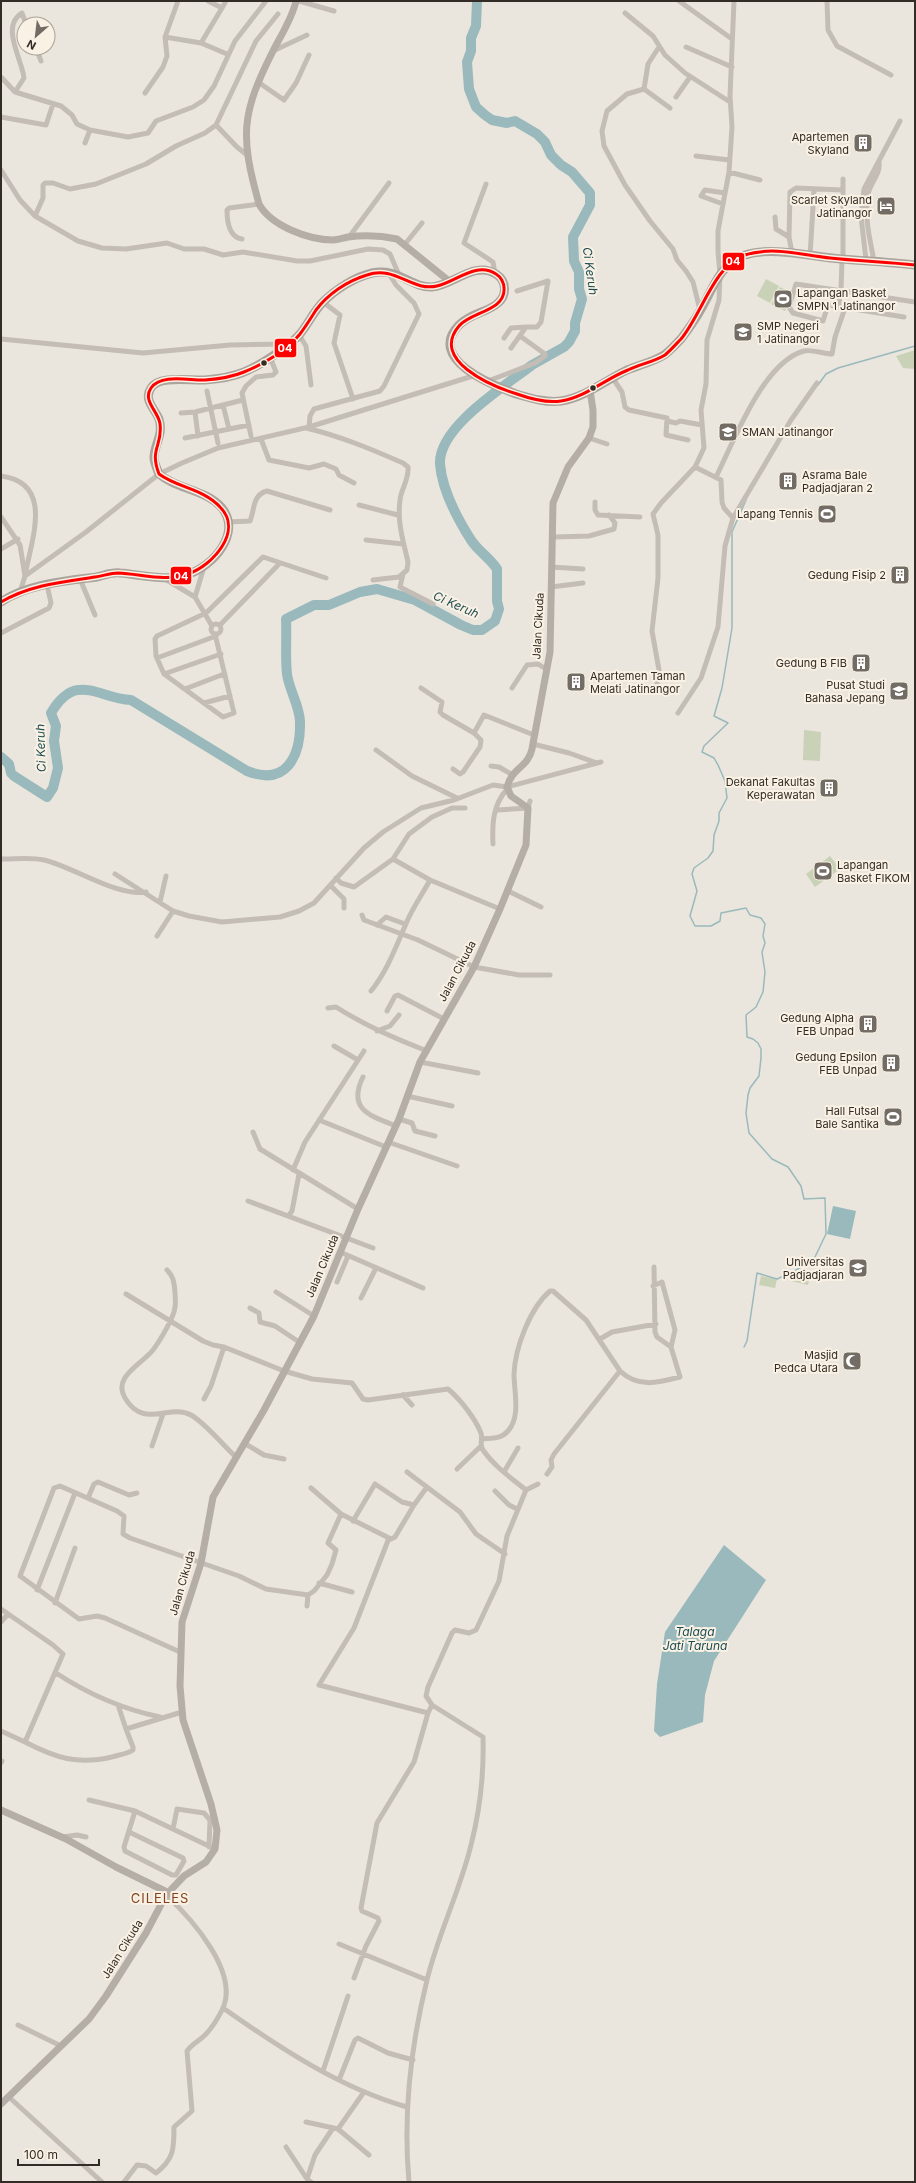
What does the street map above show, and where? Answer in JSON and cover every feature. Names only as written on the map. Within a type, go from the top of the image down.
[{"type":"highway","points":[[1,602],[20,592],[80,579],[119,573],[163,578],[190,574],[204,567],[227,539],[228,522],[224,510],[213,500],[170,482],[158,474],[154,457],[160,438],[160,423],[148,398],[152,386],[165,381],[189,379],[202,380],[227,377],[244,372],[289,344],[299,335],[322,302],[354,280],[372,273],[387,271],[428,287],[436,286],[475,271],[486,270],[495,274],[502,281],[505,291],[503,297],[492,308],[478,312],[460,324],[451,338],[450,346],[456,361],[477,375],[511,392],[544,401],[558,402],[569,400],[612,377],[664,354],[680,339],[700,311],[720,274],[729,265],[743,255],[765,252],[842,260],[870,260],[915,265]]},
{"type":"street","points":[[145,93],[163,66],[167,56],[165,38],[168,25],[178,1]]},
{"type":"street","points":[[208,1],[222,8]]},
{"type":"street","points":[[201,42],[226,1]]},
{"type":"street","points":[[2,78],[14,92],[68,110],[77,124],[90,130],[128,137],[148,133],[156,121],[193,107],[204,100],[214,86],[228,54],[266,1]]},
{"type":"street","points":[[334,11],[298,1],[292,16],[258,82],[248,108],[246,125],[247,154],[250,172],[259,204],[264,213],[284,227],[319,238],[334,240],[349,237],[390,237],[405,244],[449,281]]},
{"type":"street","points":[[679,1],[732,38]]},
{"type":"street","points":[[657,682],[659,670],[652,631],[658,578],[658,535],[654,514],[660,503],[695,467],[704,448],[701,410],[706,384],[707,340],[719,300],[720,274],[718,243],[722,204],[729,172],[732,127],[730,102],[734,1]]},
{"type":"street","points":[[827,1],[828,30],[837,46],[890,75]]},
{"type":"street","points":[[625,13],[653,36],[659,48],[665,55],[690,77],[730,102]]},
{"type":"street","points":[[35,216],[43,198],[43,185],[45,183],[53,183],[70,189],[96,184],[146,164],[176,146],[205,133],[216,125],[256,41],[278,14]]},
{"type":"street","points":[[16,18],[12,28],[11,41],[16,51]]},
{"type":"street","points":[[273,51],[307,35]]},
{"type":"street","points":[[165,38],[201,42],[228,54]]},
{"type":"street","points":[[686,47],[732,67]]},
{"type":"street","points":[[644,89],[648,64],[659,48]]},
{"type":"street","points":[[258,82],[284,100],[298,79],[309,55]]},
{"type":"street","points":[[14,92],[24,78],[21,61],[18,56]]},
{"type":"street","points":[[39,56],[41,61]]},
{"type":"street","points":[[676,96],[690,77]]},
{"type":"street","points":[[644,89],[670,108]]},
{"type":"street","points":[[644,89],[627,94],[607,111],[602,131],[604,146],[625,185],[650,221],[673,249],[677,260],[693,282],[700,311]]},
{"type":"street","points":[[1,117],[46,125],[53,104]]},
{"type":"street","points":[[870,260],[867,203],[869,190],[880,168],[879,162],[900,120]]},
{"type":"street","points":[[216,125],[237,148],[247,154]]},
{"type":"street","points":[[85,143],[90,130]]},
{"type":"street","points":[[696,156],[729,160]]},
{"type":"street","points":[[1,170],[20,200],[35,216],[78,241],[93,247],[114,250],[167,243],[184,249],[204,249],[223,255],[243,252],[282,259],[310,261],[368,249],[383,250],[390,254],[399,275]]},
{"type":"street","points":[[729,172],[760,180]]},
{"type":"street","points":[[838,307],[841,291],[843,179]]},
{"type":"street","points":[[349,237],[389,183]]},
{"type":"street","points":[[486,184],[464,243],[493,262],[495,274]]},
{"type":"street","points":[[792,254],[788,237],[790,192],[796,188],[814,190],[843,190]]},
{"type":"street","points":[[722,204],[702,196],[705,190],[725,193]]},
{"type":"street","points":[[810,256],[814,190]]},
{"type":"street","points":[[242,239],[234,237],[231,233],[227,210],[229,208],[259,204]]},
{"type":"street","points":[[775,217],[776,229],[788,237]]},
{"type":"street","points":[[405,244],[422,223]]},
{"type":"street","points":[[309,427],[310,416],[313,410],[380,391],[384,386],[419,314],[414,303],[396,285],[387,271]]},
{"type":"street","points":[[504,338],[510,328],[537,327],[541,322],[548,281],[517,291]]},
{"type":"street","points":[[904,317],[828,305],[823,321],[793,313],[789,310],[796,284],[915,302]]},
{"type":"street","points":[[322,302],[340,315],[334,343],[353,399]]},
{"type":"street","points":[[716,477],[752,401],[789,358],[809,351],[832,354],[835,337],[845,308]]},
{"type":"street","points":[[511,348],[526,328]]},
{"type":"street","points":[[299,335],[306,346],[311,385]]},
{"type":"street","points":[[490,382],[535,363],[545,356],[545,354],[520,336]]},
{"type":"street","points":[[1,339],[143,353],[230,345],[289,344]]},
{"type":"street","points":[[251,436],[242,393],[251,380],[256,377],[274,375],[276,372],[270,356]]},
{"type":"street","points":[[25,576],[86,532],[158,474],[218,448],[309,427],[477,375]]},
{"type":"street","points":[[612,377],[622,392],[625,407],[628,410],[667,418],[666,435],[688,440]]},
{"type":"street","points":[[678,713],[701,678],[718,627],[725,546],[733,518],[788,425],[817,383]]},
{"type":"street","name":"Jalan Cikuda","points":[[511,774],[527,762],[531,755],[550,652],[551,567],[554,538],[554,498],[568,467],[589,438],[593,427],[593,410],[590,390]]},
{"type":"street","points":[[207,391],[218,443]]},
{"type":"street","points":[[181,413],[195,412],[243,400]]},
{"type":"street","points":[[223,405],[229,429]]},
{"type":"street","points":[[195,412],[198,436]]},
{"type":"street","points":[[667,421],[680,421],[702,425]]},
{"type":"street","points":[[185,438],[249,425]]},
{"type":"street","points":[[303,428],[334,435],[403,463],[408,467],[408,473],[400,498],[398,515],[408,562],[407,570],[403,574],[392,578],[373,580]]},
{"type":"street","points":[[589,438],[606,444]]},
{"type":"street","points":[[261,439],[269,460],[309,468],[324,464],[336,469],[339,475],[354,483]]},
{"type":"street","points":[[695,467],[716,477],[722,482],[722,502],[724,508],[733,518]]},
{"type":"street","points":[[1,476],[10,478],[25,485],[34,498],[36,516],[25,576],[20,592]]},
{"type":"street","points":[[228,522],[250,520],[255,499],[262,492],[267,491],[330,510]]},
{"type":"street","points":[[595,502],[595,510],[598,515],[640,517]]},
{"type":"street","points":[[359,505],[398,515]]},
{"type":"street","points":[[554,538],[589,536],[614,529],[615,524],[608,516]]},
{"type":"street","points":[[1,517],[18,539],[25,576]]},
{"type":"street","points":[[1,549],[18,539]]},
{"type":"street","points":[[366,540],[403,544]]},
{"type":"street","points":[[163,578],[195,597],[206,613],[212,626],[212,630],[216,635],[234,713],[223,717],[164,674],[157,658],[155,639],[157,636],[206,613],[262,557],[279,564],[326,578]]},
{"type":"street","points":[[212,626],[217,624],[220,625],[279,564]]},
{"type":"street","points":[[195,597],[204,567]]},
{"type":"street","points":[[551,567],[583,569]]},
{"type":"street","points":[[403,574],[400,587],[433,604]]},
{"type":"street","points":[[80,579],[95,615]]},
{"type":"street","points":[[551,587],[582,583]]},
{"type":"street","points":[[1,633],[50,608],[51,603],[47,585]]},
{"type":"street","points":[[157,658],[216,635],[221,630],[220,625]]},
{"type":"street","points":[[164,674],[221,654]]},
{"type":"street","points":[[512,688],[527,665],[538,664],[546,670]]},
{"type":"street","points":[[185,689],[224,674]]},
{"type":"street","points":[[421,688],[442,702],[440,712],[443,716],[474,733],[482,742],[460,774],[453,769]]},
{"type":"street","points":[[204,703],[230,696]]},
{"type":"street","points":[[474,733],[484,715],[534,735]]},
{"type":"street","points":[[115,874],[146,892],[173,911],[222,922],[280,917],[299,911],[314,903],[364,848],[383,832],[421,808],[457,798],[493,785],[507,788],[599,763],[569,753],[533,744]]},
{"type":"street","points":[[376,750],[412,776],[457,798]]},
{"type":"street","points":[[491,766],[499,767],[511,774],[507,788],[496,807],[493,816],[493,844]]},
{"type":"street","points":[[507,788],[511,796],[529,805]]},
{"type":"street","points":[[498,810],[529,805]]},
{"type":"street","name":"Jalan Cikuda","points":[[1,2104],[10,2098],[88,2019],[106,1996],[146,1933],[166,1894],[184,1876],[206,1862],[212,1848],[217,1834],[211,1804],[184,1724],[182,1712],[180,1652],[182,1622],[201,1563],[213,1497],[314,1316],[346,1237],[397,1122],[420,1062],[474,967],[508,891],[526,845],[529,805]]},
{"type":"street","points":[[336,878],[341,882],[354,887],[393,859],[409,834],[432,817],[452,808],[465,808]]},
{"type":"street","points":[[1,859],[43,860],[134,894],[146,892]]},
{"type":"street","points":[[393,859],[430,880],[500,909]]},
{"type":"street","points":[[160,902],[166,876]]},
{"type":"street","points":[[371,990],[382,976],[405,924],[430,880]]},
{"type":"street","points":[[331,886],[344,899],[344,908]]},
{"type":"street","points":[[508,891],[540,907]]},
{"type":"street","points":[[157,936],[173,911]]},
{"type":"street","points":[[362,915],[364,920],[401,934],[474,967],[519,975],[550,975]]},
{"type":"street","points":[[377,925],[386,917],[405,924]]},
{"type":"street","points":[[387,1011],[395,996],[398,996],[444,1019]]},
{"type":"street","points":[[328,1008],[336,1007],[349,1017],[377,1032],[427,1051]]},
{"type":"street","points":[[377,1032],[390,1026],[399,1015]]},
{"type":"street","points":[[334,1046],[358,1060]]},
{"type":"street","points":[[293,1170],[305,1142],[364,1051]]},
{"type":"street","points":[[420,1062],[478,1073]]},
{"type":"street","points":[[363,1076],[358,1087],[358,1098],[362,1107],[373,1118],[412,1123],[415,1131],[435,1136]]},
{"type":"street","points":[[407,1096],[452,1106]]},
{"type":"street","points":[[319,1120],[387,1145],[457,1166]]},
{"type":"street","points":[[253,1132],[260,1149],[286,1163],[299,1174],[358,1209]]},
{"type":"street","points":[[289,1215],[292,1211],[299,1174]]},
{"type":"street","points":[[248,1201],[267,1210],[289,1215],[373,1248]]},
{"type":"street","points":[[340,1252],[423,1288]]},
{"type":"street","points":[[337,1282],[348,1256]]},
{"type":"street","points":[[654,1267],[653,1286],[657,1338],[671,1347]]},
{"type":"street","points":[[361,1298],[376,1268]]},
{"type":"street","points":[[166,1270],[173,1278],[175,1305],[169,1321],[151,1352],[133,1368],[122,1385],[121,1392],[131,1407],[147,1415],[184,1412],[190,1414],[199,1420],[236,1456]]},
{"type":"street","points":[[482,1439],[500,1437],[512,1425],[516,1406],[514,1372],[521,1340],[528,1321],[549,1292],[553,1291],[586,1320],[600,1338],[620,1371],[637,1382],[655,1383],[680,1377],[671,1347],[675,1330],[662,1282],[653,1286]]},
{"type":"street","points":[[276,1292],[314,1316]]},
{"type":"street","points":[[126,1294],[213,1346],[224,1347],[284,1371],[312,1379],[352,1383],[363,1399],[368,1400],[448,1389],[474,1420],[482,1439],[481,1446],[457,1469]]},
{"type":"street","points":[[250,1308],[259,1313],[260,1322],[275,1326],[299,1342]]},
{"type":"street","points":[[600,1338],[612,1332],[656,1324]]},
{"type":"street","points":[[204,1399],[211,1386],[224,1347]]},
{"type":"street","points":[[547,1474],[552,1467],[551,1460],[554,1454],[620,1371]]},
{"type":"street","points":[[403,1395],[412,1406]]},
{"type":"street","points":[[152,1446],[163,1414]]},
{"type":"street","points":[[244,1443],[264,1455],[284,1459]]},
{"type":"street","points":[[481,1446],[504,1472],[526,1490]]},
{"type":"street","points":[[504,1472],[518,1448]]},
{"type":"street","points":[[408,1472],[460,1512],[476,1534],[505,1554]]},
{"type":"street","points":[[88,1498],[94,1484],[98,1482],[129,1495],[137,1493]]},
{"type":"street","points":[[353,1520],[375,1484],[402,1502],[414,1506]]},
{"type":"street","points":[[409,2182],[406,2152],[407,2107],[413,2060],[427,1980],[447,1914],[460,1883],[471,1845],[484,1758],[484,1737],[432,1705],[426,1696],[428,1687],[448,1640],[455,1630],[469,1633],[476,1630],[499,1581],[505,1554],[506,1536],[517,1509],[526,1490],[538,1484]]},
{"type":"street","points":[[180,1652],[105,1618],[97,1616],[79,1619],[22,1579],[20,1573],[52,1489],[60,1486],[122,1514],[124,1516],[122,1531],[124,1535],[239,1576],[269,1590],[308,1595],[314,1591],[330,1569],[336,1550],[328,1543],[341,1514]]},
{"type":"street","points":[[311,1488],[341,1514],[389,1538],[395,1538],[426,1487]]},
{"type":"street","points":[[495,1492],[509,1505],[517,1509]]},
{"type":"street","points":[[37,1590],[76,1493]]},
{"type":"street","points":[[389,1538],[354,1628],[319,1685],[428,1713]]},
{"type":"street","points":[[55,1603],[75,1548]]},
{"type":"street","points":[[319,1583],[352,1592]]},
{"type":"street","points":[[307,1606],[308,1595]]},
{"type":"street","points":[[1,1609],[62,1651],[62,1657],[56,1673],[25,1742]]},
{"type":"street","points":[[1,1622],[8,1614]]},
{"type":"street","points":[[56,1673],[81,1690],[132,1711],[160,1717]]},
{"type":"street","points":[[1,1731],[64,1759],[96,1761],[133,1750],[133,1746],[118,1705]]},
{"type":"street","points":[[354,1978],[379,1922],[378,1918],[362,1911],[361,1908],[377,1823],[414,1762],[428,1713],[432,1705]]},
{"type":"street","points":[[126,1729],[160,1717],[182,1712]]},
{"type":"street","points":[[89,1800],[136,1811],[212,1848]]},
{"type":"street","points":[[173,1828],[177,1809],[204,1813],[210,1820],[212,1848]]},
{"type":"street","points":[[1,1810],[62,1837],[166,1894],[185,1915],[210,1947],[221,1966],[226,1983],[223,2008],[204,2036],[187,2051],[192,2110],[174,2126],[173,2154],[156,2173],[146,2166],[137,2165],[124,2182]]},
{"type":"street","points":[[129,1832],[183,1858],[184,1861],[176,1875],[172,1875],[125,1850],[129,1832],[136,1811]]},
{"type":"street","points":[[62,1837],[77,1835],[86,1837]]},
{"type":"street","points":[[339,1944],[427,1980]]},
{"type":"street","points":[[323,2071],[348,1996]]},
{"type":"street","points":[[223,2008],[266,2038],[339,2080],[364,2092],[407,2107]]},
{"type":"street","points":[[18,2025],[61,2046]]},
{"type":"street","points":[[339,2080],[355,2040],[358,2038],[388,2053],[413,2060]]},
{"type":"street","points":[[309,2181],[315,2155],[364,2092]]},
{"type":"street","points":[[10,2098],[102,2182]]},
{"type":"street","points":[[306,2122],[336,2129],[370,2155]]},
{"type":"street","points":[[286,2147],[309,2181]]},
{"type":"green space","points":[[766,279],[779,286],[770,303],[757,296]]},
{"type":"green space","name":"Lapangan Basket SMPN 1 Jatinangor","points":[[780,287],[794,294],[785,311],[771,304]]},
{"type":"green space","points":[[915,350],[915,369],[903,368],[896,356]]},
{"type":"green space","points":[[804,730],[821,732],[820,761],[803,760]]},
{"type":"green space","name":"Lapangan Basket FIKOM","points":[[830,856],[840,869],[815,887],[806,874]]},
{"type":"green space","points":[[793,1272],[810,1276],[808,1285],[791,1281]]},
{"type":"green space","points":[[761,1276],[777,1279],[775,1288],[759,1285]]},
{"type":"water","points":[[833,1206],[856,1211],[850,1239],[827,1234]]},
{"type":"water","name":"Talaga Jati Taruna","points":[[724,1545],[766,1580],[714,1661],[705,1695],[703,1722],[660,1737],[654,1731],[657,1684],[665,1632]]},
{"type":"waterway","name":"Ci Keruh","points":[[1,757],[9,764],[11,773],[14,776],[47,797],[53,788],[58,768],[54,741],[56,726],[51,713],[60,700],[69,693],[78,690],[88,690],[131,700],[247,771],[261,775],[272,775],[282,771],[289,765],[298,745],[300,734],[299,715],[287,674],[286,619],[314,605],[329,605],[360,592],[377,589],[415,600],[473,630],[482,630],[495,621],[499,609],[497,601],[497,569],[471,540],[451,504],[441,474],[440,464],[442,450],[450,436],[475,408],[532,365],[564,347],[569,342],[575,331],[575,323],[582,299],[579,289],[579,272],[574,261],[573,237],[590,205],[590,193],[572,172],[561,165],[551,155],[545,142],[537,134],[515,121],[507,123],[492,120],[476,107],[469,89],[467,62],[471,51],[471,38],[476,26],[477,1]]},
{"type":"waterway","points":[[818,385],[826,374],[838,368],[915,346]]},
{"type":"waterway","points":[[744,1347],[747,1341],[757,1273],[777,1279],[793,1272],[814,1259],[826,1234],[825,1198],[804,1199],[801,1186],[788,1167],[772,1159],[749,1133],[746,1113],[748,1095],[750,1088],[759,1076],[761,1049],[758,1043],[747,1037],[746,1015],[756,1007],[763,992],[765,972],[762,952],[765,943],[763,936],[765,924],[761,918],[750,915],[746,908],[721,913],[720,921],[711,926],[695,926],[690,916],[697,891],[692,874],[694,868],[708,858],[713,851],[714,835],[719,821],[719,813],[727,798],[725,781],[718,765],[714,758],[702,752],[704,746],[728,723],[714,716],[722,688],[732,628],[732,532],[746,500]]},
{"type":"transit line","name":"04","points":[[1,602],[12,596],[35,588],[115,573],[153,577],[179,576],[197,570],[215,556],[227,537],[228,526],[226,516],[214,501],[199,492],[174,483],[159,474],[155,458],[160,437],[160,424],[148,397],[151,388],[156,383],[169,379],[205,380],[225,378],[252,369],[289,346],[302,331],[316,310],[332,293],[345,284],[367,275],[386,273],[411,283],[428,287],[444,284],[474,271],[489,271],[496,274],[501,278],[503,284],[503,296],[494,306],[471,317],[459,326],[452,338],[452,350],[467,370],[493,385],[539,400],[561,401],[579,396],[620,374],[665,355],[689,329],[717,279],[734,260],[745,255],[755,252],[777,251],[830,258],[915,265]]},
{"type":"place","name":"Apartemen Skyland","points":[[863,143]]},
{"type":"place","name":"Scarlet Skyland Jatinangor","points":[[886,206]]},
{"type":"place","name":"Lapangan Basket SMPN 1 Jatinangor","points":[[783,299]]},
{"type":"place","name":"SMP Negeri 1 Jatinangor","points":[[743,332]]},
{"type":"place","name":"SMAN Jatinangor","points":[[728,432]]},
{"type":"place","name":"Asrama Bale Padjadjaran 2","points":[[788,481]]},
{"type":"place","name":"Lapang Tennis","points":[[827,514]]},
{"type":"place","name":"Gedung Fisip 2","points":[[900,575]]},
{"type":"place","name":"Gedung B FIB","points":[[861,663]]},
{"type":"place","name":"Apartemen Taman Melati Jatinangor","points":[[576,682]]},
{"type":"place","name":"Pusat Studi Bahasa Jepang","points":[[899,691]]},
{"type":"place","name":"Dekanat Fakultas Keperawatan","points":[[829,788]]},
{"type":"place","name":"Lapangan Basket FIKOM","points":[[823,871]]},
{"type":"place","name":"Gedung Alpha FEB Unpad","points":[[868,1024]]},
{"type":"place","name":"Gedung Epsilon FEB Unpad","points":[[891,1063]]},
{"type":"place","name":"Hall Futsal Bale Santika","points":[[893,1117]]},
{"type":"place","name":"Universitas Padjadjaran","points":[[858,1268]]},
{"type":"place","name":"Masjid Pedca Utara","points":[[852,1361]]},
{"type":"district","name":"CILELES","points":[[160,1898]]}]
